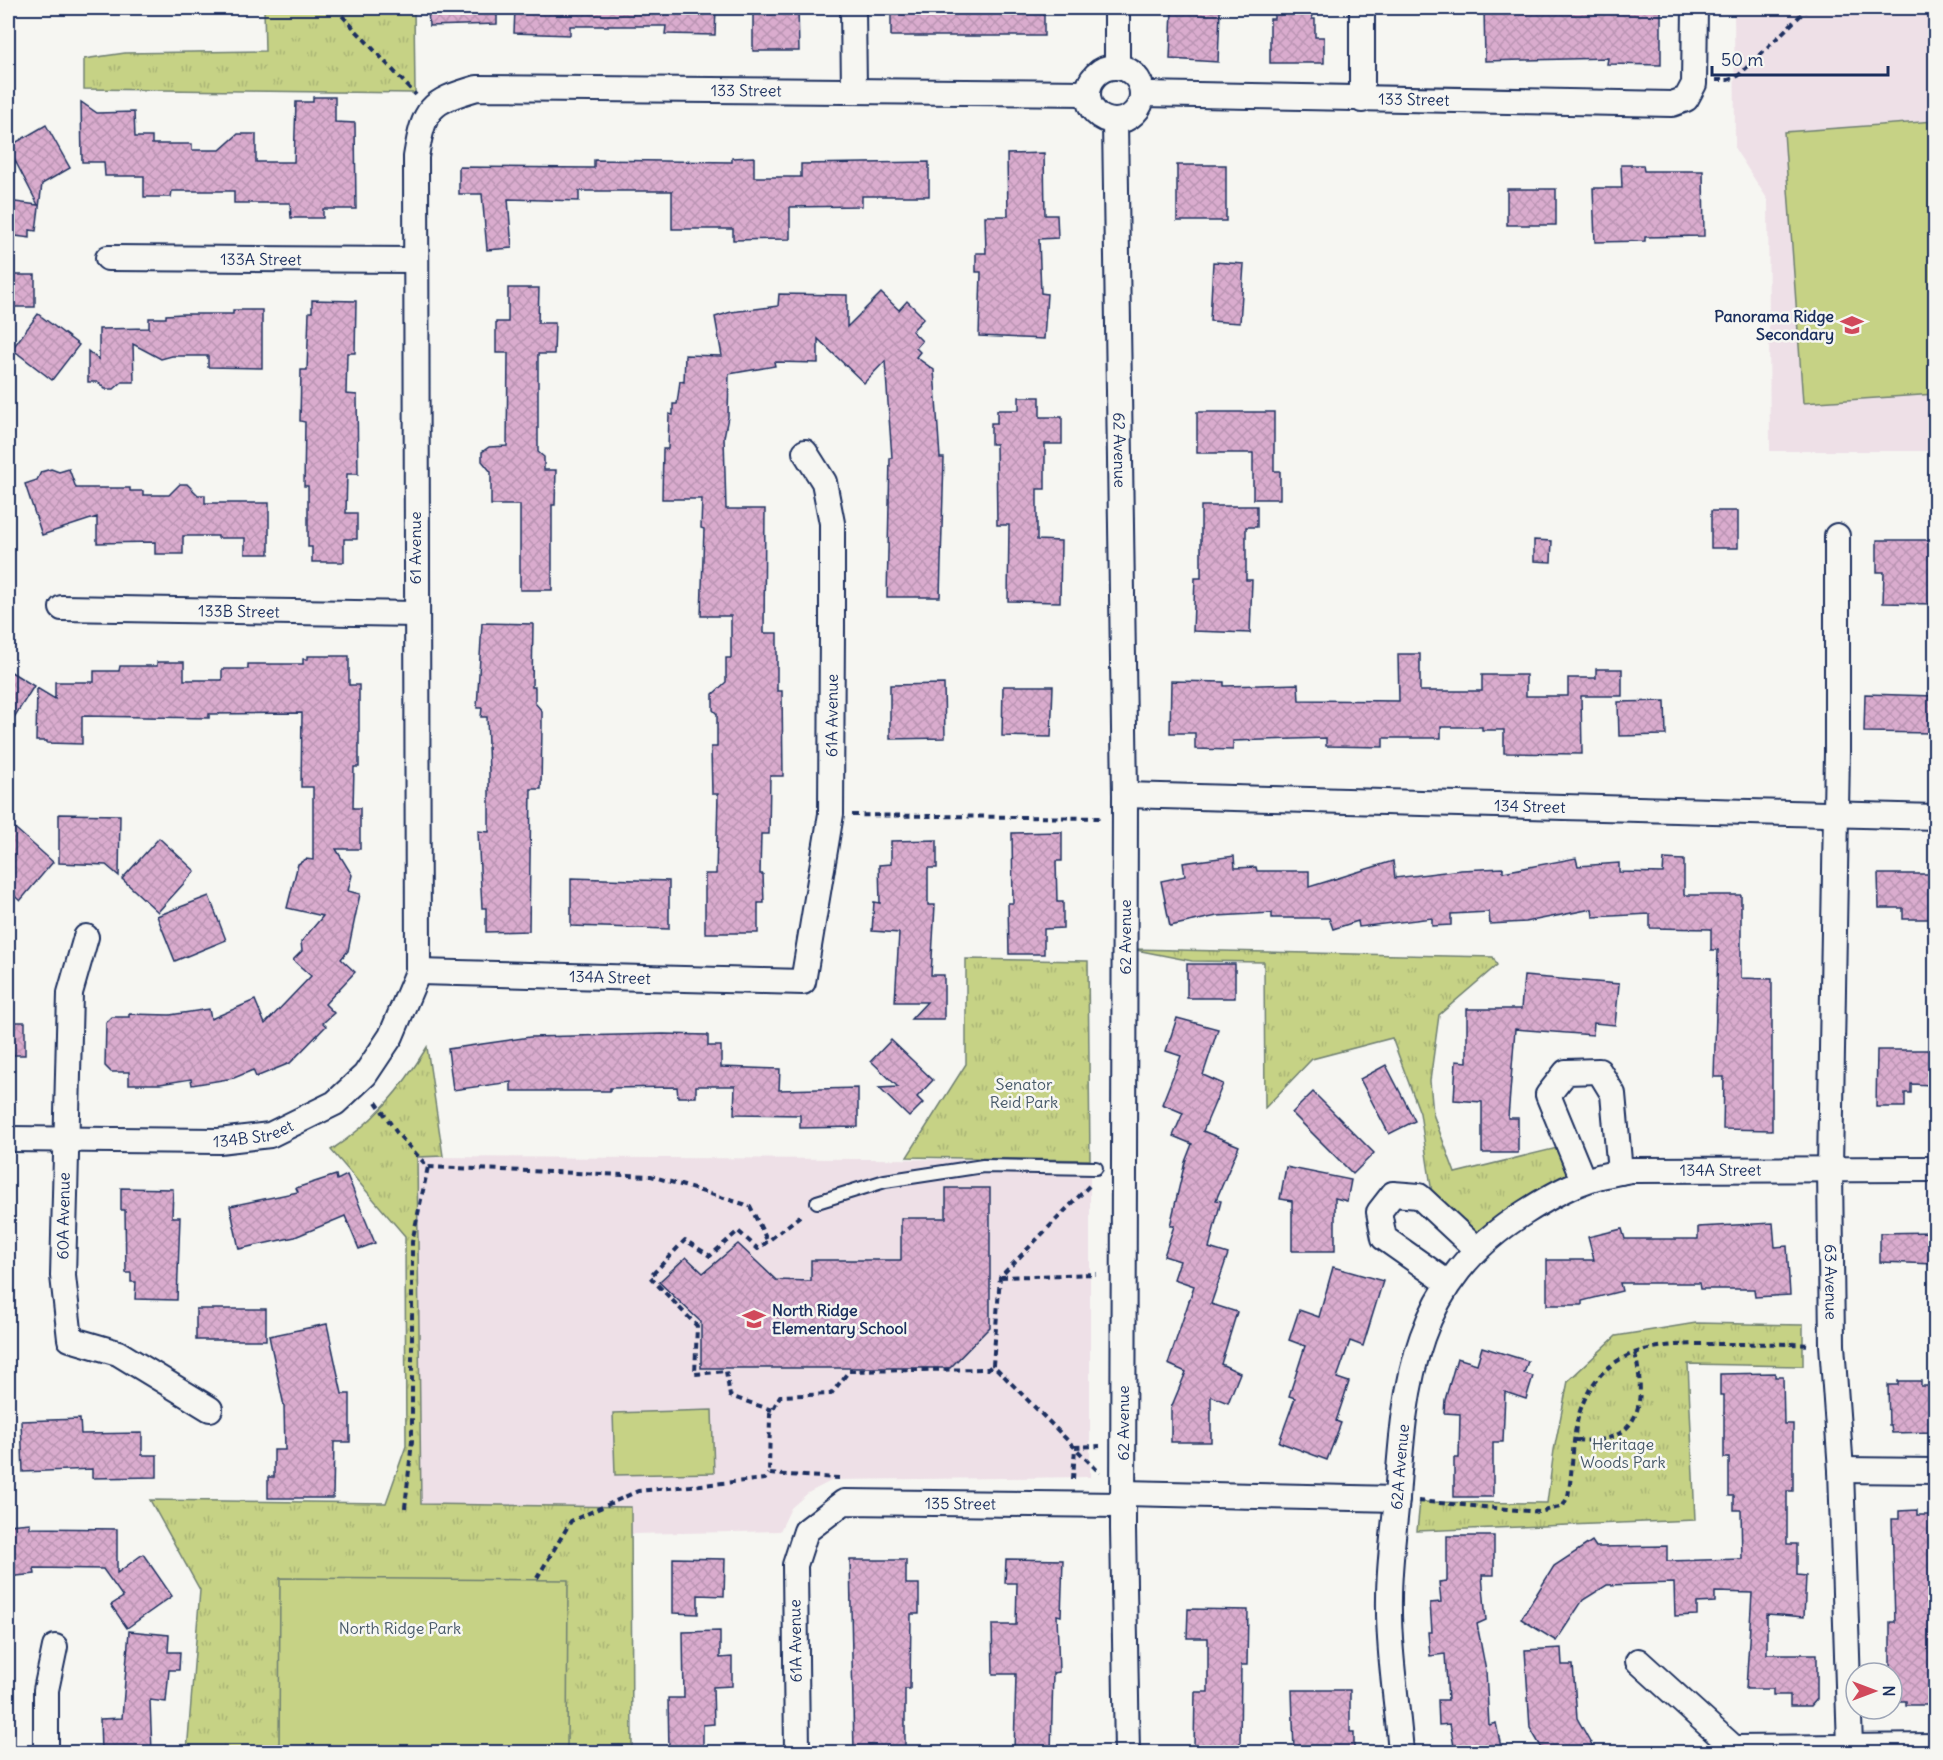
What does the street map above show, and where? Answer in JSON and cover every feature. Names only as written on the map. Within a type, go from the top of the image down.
[{"type":"street","points":[[853,8],[854,89]]},
{"type":"street","points":[[1117,67],[1118,8]]},
{"type":"street","points":[[1362,8],[1362,100]]},
{"type":"street","name":"133 Street","points":[[1142,94],[1362,100],[1672,104],[1686,99],[1694,84],[1695,8]]},
{"type":"street","points":[[1117,67],[1136,77],[1142,94],[1137,110],[1124,120],[1115,122],[1106,120],[1092,110],[1088,93],[1093,78],[1099,73],[1117,67]]},
{"type":"street","name":"133 Street","points":[[421,125],[429,111],[446,97],[477,88],[854,89],[1088,93]]},
{"type":"street","name":"62 Avenue","points":[[1115,122],[1125,795],[1123,1499],[1127,1752]]},
{"type":"street","name":"61 Avenue","points":[[418,972],[415,260],[416,157],[421,125]]},
{"type":"street","name":"133A Street","points":[[108,258],[415,260]]},
{"type":"street","name":"61A Avenue","points":[[803,982],[831,814],[832,625],[832,524],[824,482],[805,452]]},
{"type":"street","name":"63 Avenue","points":[[1838,536],[1830,1168],[1832,1345],[1841,1470],[1850,1747]]},
{"type":"street","name":"133B Street","points":[[62,608],[416,614]]},
{"type":"street","name":"134 Street","points":[[1125,795],[1935,817]]},
{"type":"street","name":"60A Avenue","points":[[86,937],[70,993],[64,1140],[63,1276],[70,1340],[118,1353],[210,1409]]},
{"type":"street","name":"134A Street","points":[[418,972],[803,982]]},
{"type":"street","name":"134B Street","points":[[8,1139],[219,1141],[270,1135],[335,1103],[365,1075],[391,1036],[418,972]]},
{"type":"street","points":[[1583,1180],[1548,1095],[1566,1072],[1599,1071],[1613,1094],[1620,1172]]},
{"type":"street","name":"134A Street","points":[[1516,1218],[1562,1189],[1583,1180],[1620,1172],[1830,1168],[1935,1169]]},
{"type":"street","points":[[1448,1283],[1384,1238],[1379,1212],[1393,1194],[1419,1196],[1476,1250]]},
{"type":"street","name":"62A Avenue","points":[[1401,1752],[1389,1599],[1407,1500],[1405,1401],[1413,1362],[1425,1328],[1448,1283],[1476,1250],[1516,1218]]},
{"type":"street","points":[[1841,1470],[1935,1471]]},
{"type":"street","name":"135 Street","points":[[806,1531],[844,1502],[1123,1499],[1407,1500]]},
{"type":"street","name":"61A Avenue","points":[[796,1752],[795,1564],[806,1531]]},
{"type":"street","points":[[46,1752],[46,1690],[55,1647]]},
{"type":"street","points":[[1638,1661],[1734,1750],[1935,1746]]},
{"type":"lane","points":[[817,1202],[885,1180],[983,1166],[1096,1174]]},
{"type":"path","points":[[335,8],[419,98]]},
{"type":"path","points":[[1711,80],[1728,81],[1738,76],[1808,8]]},
{"type":"path","points":[[848,814],[1111,818]]},
{"type":"path","points":[[376,1102],[397,1133],[428,1167],[651,1176],[750,1206],[768,1242]]},
{"type":"path","points":[[405,1508],[412,1441],[412,1242],[428,1167]]},
{"type":"path","points":[[537,1578],[571,1521],[638,1491],[765,1479],[769,1474],[770,1414],[780,1396],[831,1394],[849,1371],[988,1369],[993,1365],[1000,1277],[1096,1174]]},
{"type":"path","points":[[772,1410],[730,1396],[726,1371],[695,1374],[697,1326],[650,1277],[685,1240],[710,1256],[738,1231],[758,1249],[800,1216]]},
{"type":"path","points":[[1000,1277],[1096,1274]]},
{"type":"path","points":[[1407,1500],[1540,1512],[1563,1506],[1568,1496],[1579,1415],[1591,1389],[1608,1368],[1635,1353],[1664,1344],[1810,1345]]},
{"type":"path","points":[[1576,1440],[1603,1440],[1619,1436],[1631,1426],[1638,1409],[1641,1381],[1635,1353]]},
{"type":"path","points":[[993,1365],[1100,1473]]},
{"type":"path","points":[[1075,1447],[1103,1446]]},
{"type":"path","points":[[1073,1479],[1075,1447]]},
{"type":"path","points":[[769,1474],[840,1479]]},
{"type":"shaded area","name":"Panorama Ridge Secondary","points":[[1734,8],[1935,8],[1935,451],[1770,451],[1768,200],[1735,149]]},
{"type":"shaded area","name":"North Ridge Elementary School","points":[[417,1157],[1090,1160],[1090,1477],[833,1480],[808,1493],[791,1508],[780,1531],[631,1534],[631,1507],[421,1504]]},
{"type":"green space","points":[[264,8],[414,8],[415,93],[84,89],[84,59],[125,53],[265,51]]},
{"type":"green space","points":[[1935,121],[1935,394],[1803,403],[1784,132]]},
{"type":"green space","points":[[1131,949],[1493,957],[1497,965],[1439,1015],[1430,1081],[1433,1114],[1455,1173],[1557,1148],[1571,1174],[1476,1241],[1432,1193],[1420,1113],[1392,1038],[1312,1059],[1265,1108],[1264,962],[1192,961]]},
{"type":"green space","name":"Senator Reid Park","points":[[966,959],[1088,961],[1090,1160],[907,1157],[966,1064]]},
{"type":"green space","name":"North Ridge Park","points":[[427,1047],[443,1156],[417,1157],[421,1504],[631,1507],[632,1752],[187,1752],[200,1590],[150,1500],[386,1503],[406,1446],[405,1236],[331,1150],[373,1117],[407,1077]]},
{"type":"green space","name":"Heritage Woods Park","points":[[1696,1323],[1803,1325],[1803,1366],[1688,1364],[1695,1520],[1417,1531],[1420,1502],[1547,1503],[1554,1450],[1568,1381],[1616,1336]]},
{"type":"green space","points":[[712,1410],[714,1473],[615,1475],[613,1413]]},
{"type":"green space","points":[[280,1578],[568,1580],[567,1752],[279,1752]]},
{"type":"building","points":[[428,8],[497,8],[497,24],[429,26]]},
{"type":"building","points":[[515,8],[716,8],[715,35],[665,34],[666,26],[570,26],[570,35],[514,33]]},
{"type":"building","points":[[753,8],[798,8],[799,51],[753,51]]},
{"type":"building","points":[[891,8],[1044,8],[1044,36],[891,36]]},
{"type":"building","points":[[1274,8],[1311,8],[1312,19],[1315,19],[1315,37],[1324,37],[1324,63],[1270,63],[1270,19],[1274,19]]},
{"type":"building","points":[[1484,8],[1661,8],[1661,65],[1607,64],[1608,58],[1485,61]]},
{"type":"building","points":[[1172,9],[1220,11],[1218,62],[1170,59]]},
{"type":"building","points":[[313,97],[335,97],[335,122],[355,123],[356,209],[323,209],[323,218],[291,218],[290,203],[234,203],[234,191],[172,191],[171,197],[144,197],[144,176],[105,176],[104,162],[82,162],[81,102],[97,113],[134,112],[135,137],[152,137],[152,144],[192,144],[192,150],[220,150],[238,134],[256,134],[256,162],[294,162],[296,102],[313,102]]},
{"type":"building","points":[[46,125],[70,168],[42,184],[36,231],[30,230],[30,238],[8,235],[8,201],[38,205],[8,147]]},
{"type":"building","points":[[1044,153],[1045,215],[1057,215],[1058,238],[1039,239],[1041,293],[1047,294],[1044,339],[979,336],[981,272],[976,272],[976,253],[986,253],[985,216],[1008,216],[1007,154]]},
{"type":"building","points":[[754,157],[754,177],[801,177],[801,164],[929,162],[929,196],[862,196],[862,206],[790,207],[790,239],[733,240],[733,229],[672,229],[672,191],[579,191],[579,201],[508,199],[512,248],[487,250],[482,194],[459,194],[459,167],[594,168],[594,160],[732,162],[732,158]]},
{"type":"building","points":[[1177,165],[1226,165],[1226,221],[1177,221]]},
{"type":"building","points":[[1621,165],[1643,165],[1644,171],[1703,171],[1704,236],[1645,237],[1645,241],[1595,242],[1593,188],[1622,188]]},
{"type":"building","points":[[1507,189],[1556,189],[1556,225],[1507,225]]},
{"type":"building","points":[[1213,262],[1244,264],[1240,323],[1210,321]]},
{"type":"building","points":[[8,275],[35,275],[35,307],[8,307]]},
{"type":"building","points":[[508,288],[539,288],[538,323],[555,323],[554,354],[538,354],[538,452],[544,457],[544,470],[556,470],[555,505],[552,505],[552,590],[520,590],[520,505],[491,505],[491,472],[482,461],[482,452],[489,447],[507,446],[508,353],[496,353],[496,322],[508,322]]},
{"type":"building","points":[[881,293],[899,310],[907,301],[924,318],[912,331],[922,341],[916,348],[920,352],[916,357],[934,370],[940,458],[944,458],[940,597],[887,597],[890,458],[892,458],[885,361],[864,383],[818,339],[818,363],[774,362],[775,366],[729,374],[728,417],[724,437],[726,509],[765,509],[764,633],[777,633],[777,691],[782,691],[783,776],[770,776],[769,834],[761,834],[760,874],[763,874],[764,903],[758,903],[758,933],[705,933],[705,874],[716,874],[718,794],[712,794],[711,747],[717,747],[717,714],[713,710],[713,694],[726,682],[726,658],[731,658],[731,616],[701,616],[704,529],[701,528],[702,499],[662,499],[663,449],[668,449],[669,414],[673,415],[673,404],[677,404],[680,381],[684,382],[685,355],[722,356],[715,317],[731,312],[778,306],[779,294],[847,295],[847,327]]},
{"type":"building","points":[[312,300],[356,301],[355,353],[347,353],[346,394],[357,395],[358,474],[347,474],[346,513],[357,513],[357,539],[344,539],[344,562],[312,562],[312,547],[308,547],[308,486],[304,486],[305,422],[300,421],[301,370],[307,370],[309,312],[312,312]]},
{"type":"building","points":[[233,310],[262,310],[262,368],[208,367],[208,356],[172,356],[161,359],[133,344],[134,382],[122,382],[114,389],[105,389],[98,382],[88,382],[88,351],[99,360],[99,329],[149,328],[149,318],[166,318],[166,315],[182,314],[233,314]]},
{"type":"building","points":[[38,314],[79,345],[52,380],[12,349]]},
{"type":"building","points":[[1019,397],[1040,397],[1040,417],[1062,417],[1062,444],[1045,444],[1045,489],[1037,489],[1037,540],[1061,541],[1060,602],[1008,601],[1009,525],[997,525],[996,444],[991,444],[991,423],[997,423],[997,410],[1019,410]]},
{"type":"building","points":[[1197,412],[1274,412],[1274,471],[1280,471],[1280,499],[1253,499],[1253,453],[1197,453]]},
{"type":"building","points":[[51,469],[59,472],[69,469],[76,488],[130,488],[130,491],[143,491],[143,495],[169,495],[180,484],[187,484],[198,495],[205,495],[205,503],[269,503],[269,554],[245,554],[245,538],[218,538],[218,536],[183,536],[183,554],[155,554],[155,542],[97,543],[97,517],[42,535],[25,484],[37,480],[41,472]]},
{"type":"building","points":[[1201,506],[1257,506],[1257,527],[1246,527],[1246,580],[1252,580],[1250,633],[1193,631],[1195,578],[1201,578]]},
{"type":"building","points":[[1711,511],[1738,511],[1738,548],[1711,548]]},
{"type":"building","points":[[1534,540],[1552,541],[1551,562],[1534,561]]},
{"type":"building","points":[[1877,540],[1935,540],[1935,604],[1883,603],[1884,572],[1877,572]]},
{"type":"building","points":[[482,623],[533,624],[532,687],[535,687],[535,703],[542,711],[542,725],[541,789],[531,789],[529,931],[486,932],[486,908],[482,908],[478,831],[489,832],[489,774],[487,717],[481,717],[482,708],[477,708]]},
{"type":"building","points":[[1398,654],[1420,654],[1420,691],[1482,691],[1482,675],[1526,675],[1526,696],[1568,696],[1568,678],[1596,678],[1596,669],[1622,669],[1622,696],[1581,696],[1582,754],[1504,753],[1504,730],[1482,730],[1482,727],[1441,727],[1441,738],[1383,738],[1383,747],[1326,746],[1326,738],[1233,741],[1233,750],[1195,749],[1195,733],[1170,733],[1171,681],[1224,682],[1224,686],[1298,684],[1299,700],[1399,701]]},
{"type":"building","points":[[308,656],[349,656],[349,685],[359,685],[359,767],[354,767],[353,808],[360,808],[360,849],[336,849],[352,875],[348,891],[360,894],[348,951],[341,959],[355,972],[325,1004],[334,1013],[323,1023],[326,1026],[290,1063],[256,1077],[253,1070],[234,1078],[192,1085],[191,1079],[160,1084],[129,1084],[129,1072],[111,1072],[105,1066],[106,1023],[112,1017],[129,1017],[129,1014],[170,1015],[209,1009],[211,1019],[255,1000],[265,1024],[311,976],[293,960],[302,951],[301,942],[323,916],[287,908],[298,864],[306,859],[313,860],[313,787],[301,787],[302,713],[209,714],[209,718],[82,716],[82,744],[47,743],[47,741],[36,741],[37,688],[55,699],[55,682],[94,682],[94,671],[119,671],[120,666],[157,666],[157,662],[184,662],[184,680],[222,680],[222,669],[248,669],[248,664],[303,664],[303,659],[308,659]]},
{"type":"building","points":[[8,670],[34,686],[8,727]]},
{"type":"building","points":[[944,684],[945,738],[890,739],[890,685]]},
{"type":"building","points":[[1003,686],[1053,686],[1051,737],[1002,736]]},
{"type":"building","points":[[1865,694],[1935,696],[1935,733],[1864,732]]},
{"type":"building","points":[[1665,701],[1666,735],[1619,736],[1618,702]]},
{"type":"building","points":[[59,814],[120,815],[119,876],[106,865],[59,863]]},
{"type":"building","points":[[8,822],[53,862],[20,901],[8,890]]},
{"type":"building","points":[[1062,832],[1062,861],[1056,861],[1057,902],[1063,902],[1063,928],[1044,929],[1044,954],[1009,954],[1008,903],[1013,903],[1012,833]]},
{"type":"building","points":[[159,838],[195,871],[158,912],[122,879]]},
{"type":"building","points":[[937,840],[937,868],[928,868],[928,905],[935,905],[931,975],[944,975],[944,1019],[911,1019],[927,1002],[895,1002],[899,933],[872,931],[874,902],[880,903],[879,865],[891,864],[891,841]]},
{"type":"building","points":[[1234,856],[1235,868],[1256,867],[1257,871],[1309,871],[1309,887],[1393,861],[1395,878],[1461,870],[1503,868],[1503,872],[1576,858],[1578,866],[1619,863],[1619,872],[1663,873],[1664,859],[1684,860],[1684,895],[1741,895],[1741,978],[1772,979],[1772,1130],[1723,1129],[1724,1077],[1714,1077],[1718,950],[1711,950],[1711,929],[1650,928],[1650,914],[1593,917],[1592,909],[1526,922],[1490,924],[1489,912],[1451,914],[1451,925],[1432,926],[1432,918],[1359,927],[1358,921],[1333,929],[1329,918],[1272,918],[1272,913],[1217,916],[1170,926],[1161,881],[1185,876],[1183,863]]},
{"type":"building","points":[[1878,874],[1929,874],[1929,919],[1903,919],[1903,908],[1879,908]]},
{"type":"building","points":[[571,878],[669,881],[669,929],[571,926]]},
{"type":"building","points":[[209,896],[226,940],[175,961],[157,916]]},
{"type":"building","points":[[1187,964],[1235,964],[1235,998],[1187,998]]},
{"type":"building","points":[[1524,976],[1619,984],[1615,1025],[1594,1023],[1593,1035],[1515,1029],[1508,1118],[1518,1118],[1518,1153],[1482,1153],[1482,1102],[1454,1100],[1456,1061],[1467,1062],[1467,1009],[1521,1009]]},
{"type":"building","points":[[1177,1018],[1218,1029],[1203,1075],[1223,1084],[1203,1131],[1239,1146],[1216,1200],[1221,1201],[1209,1248],[1228,1254],[1211,1304],[1237,1312],[1221,1364],[1240,1373],[1228,1403],[1211,1396],[1211,1442],[1171,1442],[1171,1408],[1186,1372],[1168,1364],[1194,1286],[1174,1279],[1180,1261],[1164,1256],[1174,1226],[1170,1226],[1185,1162],[1192,1144],[1173,1136],[1183,1113],[1162,1104],[1181,1056],[1166,1051]]},
{"type":"building","points":[[8,1022],[25,1022],[25,1055],[8,1055]]},
{"type":"building","points":[[708,1035],[708,1046],[721,1046],[721,1067],[780,1069],[779,1090],[858,1088],[858,1127],[800,1128],[800,1115],[734,1114],[735,1086],[696,1086],[696,1097],[678,1097],[677,1087],[610,1088],[610,1091],[511,1091],[511,1082],[453,1090],[448,1049],[530,1037]]},
{"type":"building","points":[[891,1040],[933,1080],[917,1097],[923,1103],[909,1117],[879,1088],[898,1087],[871,1061]]},
{"type":"building","points":[[1877,1050],[1931,1050],[1931,1085],[1911,1084],[1911,1093],[1905,1093],[1905,1107],[1876,1107]]},
{"type":"building","points":[[1386,1065],[1415,1121],[1389,1134],[1360,1079]]},
{"type":"building","points":[[1313,1092],[1374,1153],[1353,1174],[1292,1113]]},
{"type":"building","points":[[1286,1167],[1351,1180],[1347,1201],[1335,1198],[1335,1251],[1292,1251],[1292,1201],[1280,1199]]},
{"type":"building","points":[[336,1175],[337,1180],[347,1175],[375,1243],[359,1249],[345,1216],[295,1237],[239,1249],[230,1206],[298,1192],[296,1188]]},
{"type":"building","points":[[121,1188],[173,1189],[172,1217],[180,1217],[177,1300],[135,1299],[136,1282],[131,1282],[131,1273],[126,1273],[125,1210],[121,1210]]},
{"type":"building","points":[[946,1188],[990,1188],[990,1327],[950,1368],[701,1368],[701,1322],[659,1282],[686,1257],[703,1273],[738,1244],[776,1280],[811,1281],[811,1260],[901,1260],[901,1218],[946,1218]]},
{"type":"building","points":[[1773,1223],[1775,1247],[1787,1246],[1790,1295],[1755,1297],[1754,1289],[1700,1289],[1699,1283],[1620,1283],[1622,1291],[1582,1301],[1582,1305],[1547,1305],[1547,1260],[1594,1260],[1588,1237],[1622,1229],[1625,1239],[1698,1239],[1698,1227]]},
{"type":"building","points":[[1931,1232],[1931,1242],[1935,1242],[1935,1264],[1880,1262],[1880,1233]]},
{"type":"building","points":[[1333,1267],[1383,1281],[1363,1346],[1350,1341],[1337,1378],[1349,1382],[1336,1421],[1341,1423],[1327,1460],[1279,1442],[1295,1398],[1289,1396],[1305,1346],[1289,1340],[1299,1310],[1319,1317]]},
{"type":"building","points":[[196,1309],[266,1309],[266,1340],[196,1340]]},
{"type":"building","points":[[327,1324],[342,1394],[350,1394],[350,1442],[334,1442],[333,1498],[268,1498],[268,1477],[274,1477],[274,1450],[285,1450],[284,1406],[269,1336]]},
{"type":"building","points":[[1482,1347],[1528,1361],[1524,1373],[1533,1376],[1526,1399],[1505,1392],[1503,1442],[1493,1442],[1493,1497],[1454,1497],[1454,1458],[1459,1458],[1460,1414],[1444,1413],[1445,1400],[1457,1358],[1477,1364]]},
{"type":"building","points":[[1775,1373],[1775,1377],[1783,1377],[1784,1424],[1793,1424],[1793,1491],[1787,1491],[1787,1544],[1797,1544],[1797,1575],[1806,1576],[1804,1617],[1767,1614],[1767,1654],[1817,1654],[1817,1699],[1811,1706],[1790,1706],[1790,1695],[1773,1695],[1773,1689],[1746,1689],[1752,1593],[1715,1592],[1715,1602],[1697,1603],[1697,1615],[1675,1616],[1674,1583],[1607,1585],[1583,1600],[1556,1641],[1521,1619],[1554,1566],[1592,1541],[1596,1547],[1667,1546],[1667,1561],[1742,1559],[1741,1510],[1734,1510],[1734,1496],[1729,1496],[1729,1458],[1724,1458],[1724,1395],[1720,1395],[1720,1374]]},
{"type":"building","points":[[1898,1381],[1921,1381],[1921,1386],[1935,1386],[1935,1432],[1892,1433],[1891,1426],[1889,1426],[1888,1385],[1898,1385]]},
{"type":"building","points":[[80,1419],[81,1434],[142,1433],[142,1455],[157,1455],[157,1477],[92,1478],[92,1469],[23,1472],[21,1421]]},
{"type":"building","points":[[1917,1510],[1917,1515],[1935,1515],[1932,1672],[1935,1672],[1935,1700],[1930,1700],[1930,1705],[1906,1705],[1904,1701],[1904,1661],[1890,1661],[1890,1622],[1895,1622],[1892,1519],[1899,1519],[1899,1511]]},
{"type":"building","points":[[30,1523],[30,1528],[117,1529],[117,1573],[143,1554],[172,1596],[127,1628],[111,1605],[123,1597],[103,1569],[34,1568],[35,1574],[8,1577],[8,1525]]},
{"type":"building","points":[[1447,1536],[1494,1536],[1494,1575],[1482,1575],[1486,1620],[1477,1624],[1486,1671],[1489,1725],[1496,1723],[1502,1752],[1455,1752],[1450,1724],[1439,1725],[1438,1700],[1448,1700],[1445,1654],[1430,1656],[1428,1632],[1432,1632],[1430,1603],[1441,1602],[1439,1582],[1447,1581]]},
{"type":"building","points":[[673,1558],[725,1559],[724,1596],[698,1595],[698,1614],[673,1613]]},
{"type":"building","points":[[1006,1559],[1063,1560],[1061,1616],[1057,1615],[1059,1672],[1053,1673],[1051,1752],[1014,1752],[1016,1674],[993,1674],[992,1625],[1016,1625],[1017,1583],[1005,1583]]},
{"type":"building","points":[[850,1560],[906,1560],[906,1584],[919,1584],[919,1614],[911,1614],[910,1689],[905,1689],[905,1752],[854,1752]]},
{"type":"building","points":[[1188,1609],[1248,1610],[1247,1665],[1241,1665],[1240,1748],[1194,1747],[1195,1692],[1208,1692],[1208,1638],[1187,1638]]},
{"type":"building","points":[[129,1631],[169,1635],[168,1652],[180,1652],[179,1670],[169,1670],[166,1702],[150,1700],[152,1752],[101,1752],[100,1719],[122,1718]]},
{"type":"building","points":[[720,1631],[720,1658],[732,1657],[732,1686],[713,1687],[714,1724],[703,1725],[703,1750],[669,1750],[668,1698],[684,1698],[683,1632]]},
{"type":"building","points":[[1561,1648],[1562,1665],[1573,1665],[1577,1718],[1596,1752],[1544,1752],[1530,1728],[1525,1650]]},
{"type":"building","points":[[1292,1690],[1350,1690],[1350,1732],[1354,1732],[1354,1752],[1294,1752]]},
{"type":"place","name":"Panorama Ridge Secondary","points":[[1852,325]]},
{"type":"place","name":"North Ridge Elementary School","points":[[754,1319]]}]
